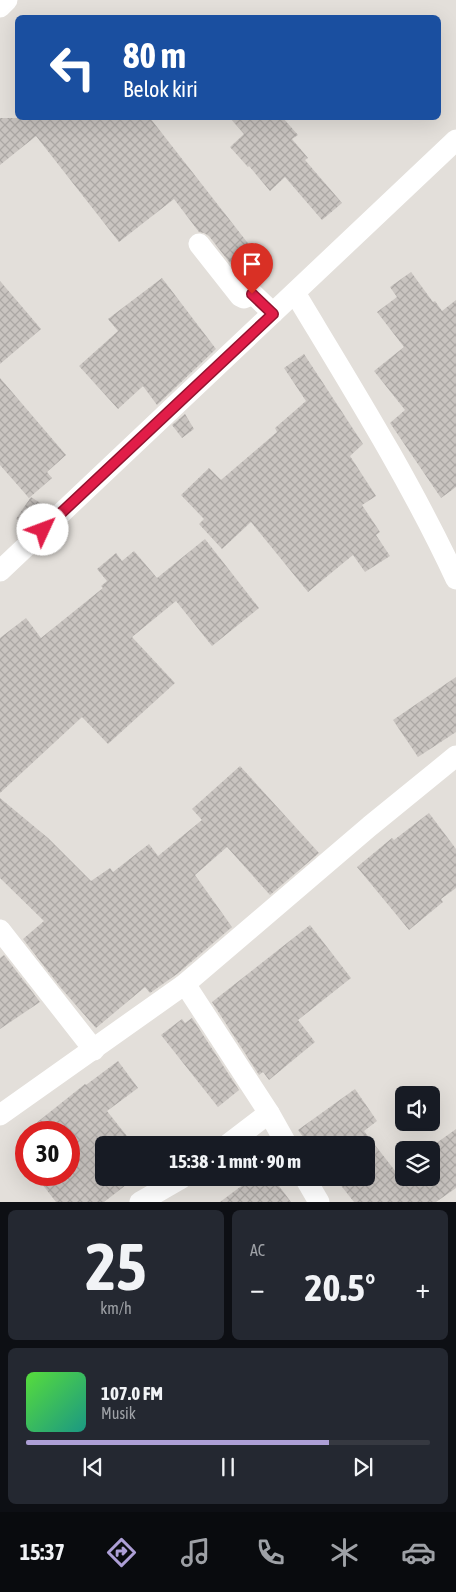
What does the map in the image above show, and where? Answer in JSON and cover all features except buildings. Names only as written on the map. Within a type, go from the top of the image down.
[{"type":"street","points":[[0,7],[7,0]]},
{"type":"street","points":[[0,571],[456,140]]},
{"type":"street","points":[[199,244],[240,296],[244,298],[253,294],[273,314]]},
{"type":"street","points":[[294,293],[367,412],[440,545],[456,579]]},
{"type":"street","points":[[0,1115],[185,984],[370,826],[456,756]]},
{"type":"street","points":[[0,930],[94,1050]]},
{"type":"street","points":[[185,984],[282,1136]]},
{"type":"street","points":[[238,1136],[269,1113]]},
{"type":"street","points":[[140,1202],[168,1186]]},
{"type":"street","points":[[309,1186],[318,1202]]},
{"type":"route","points":[[43,530],[273,314],[252,294]]}]
